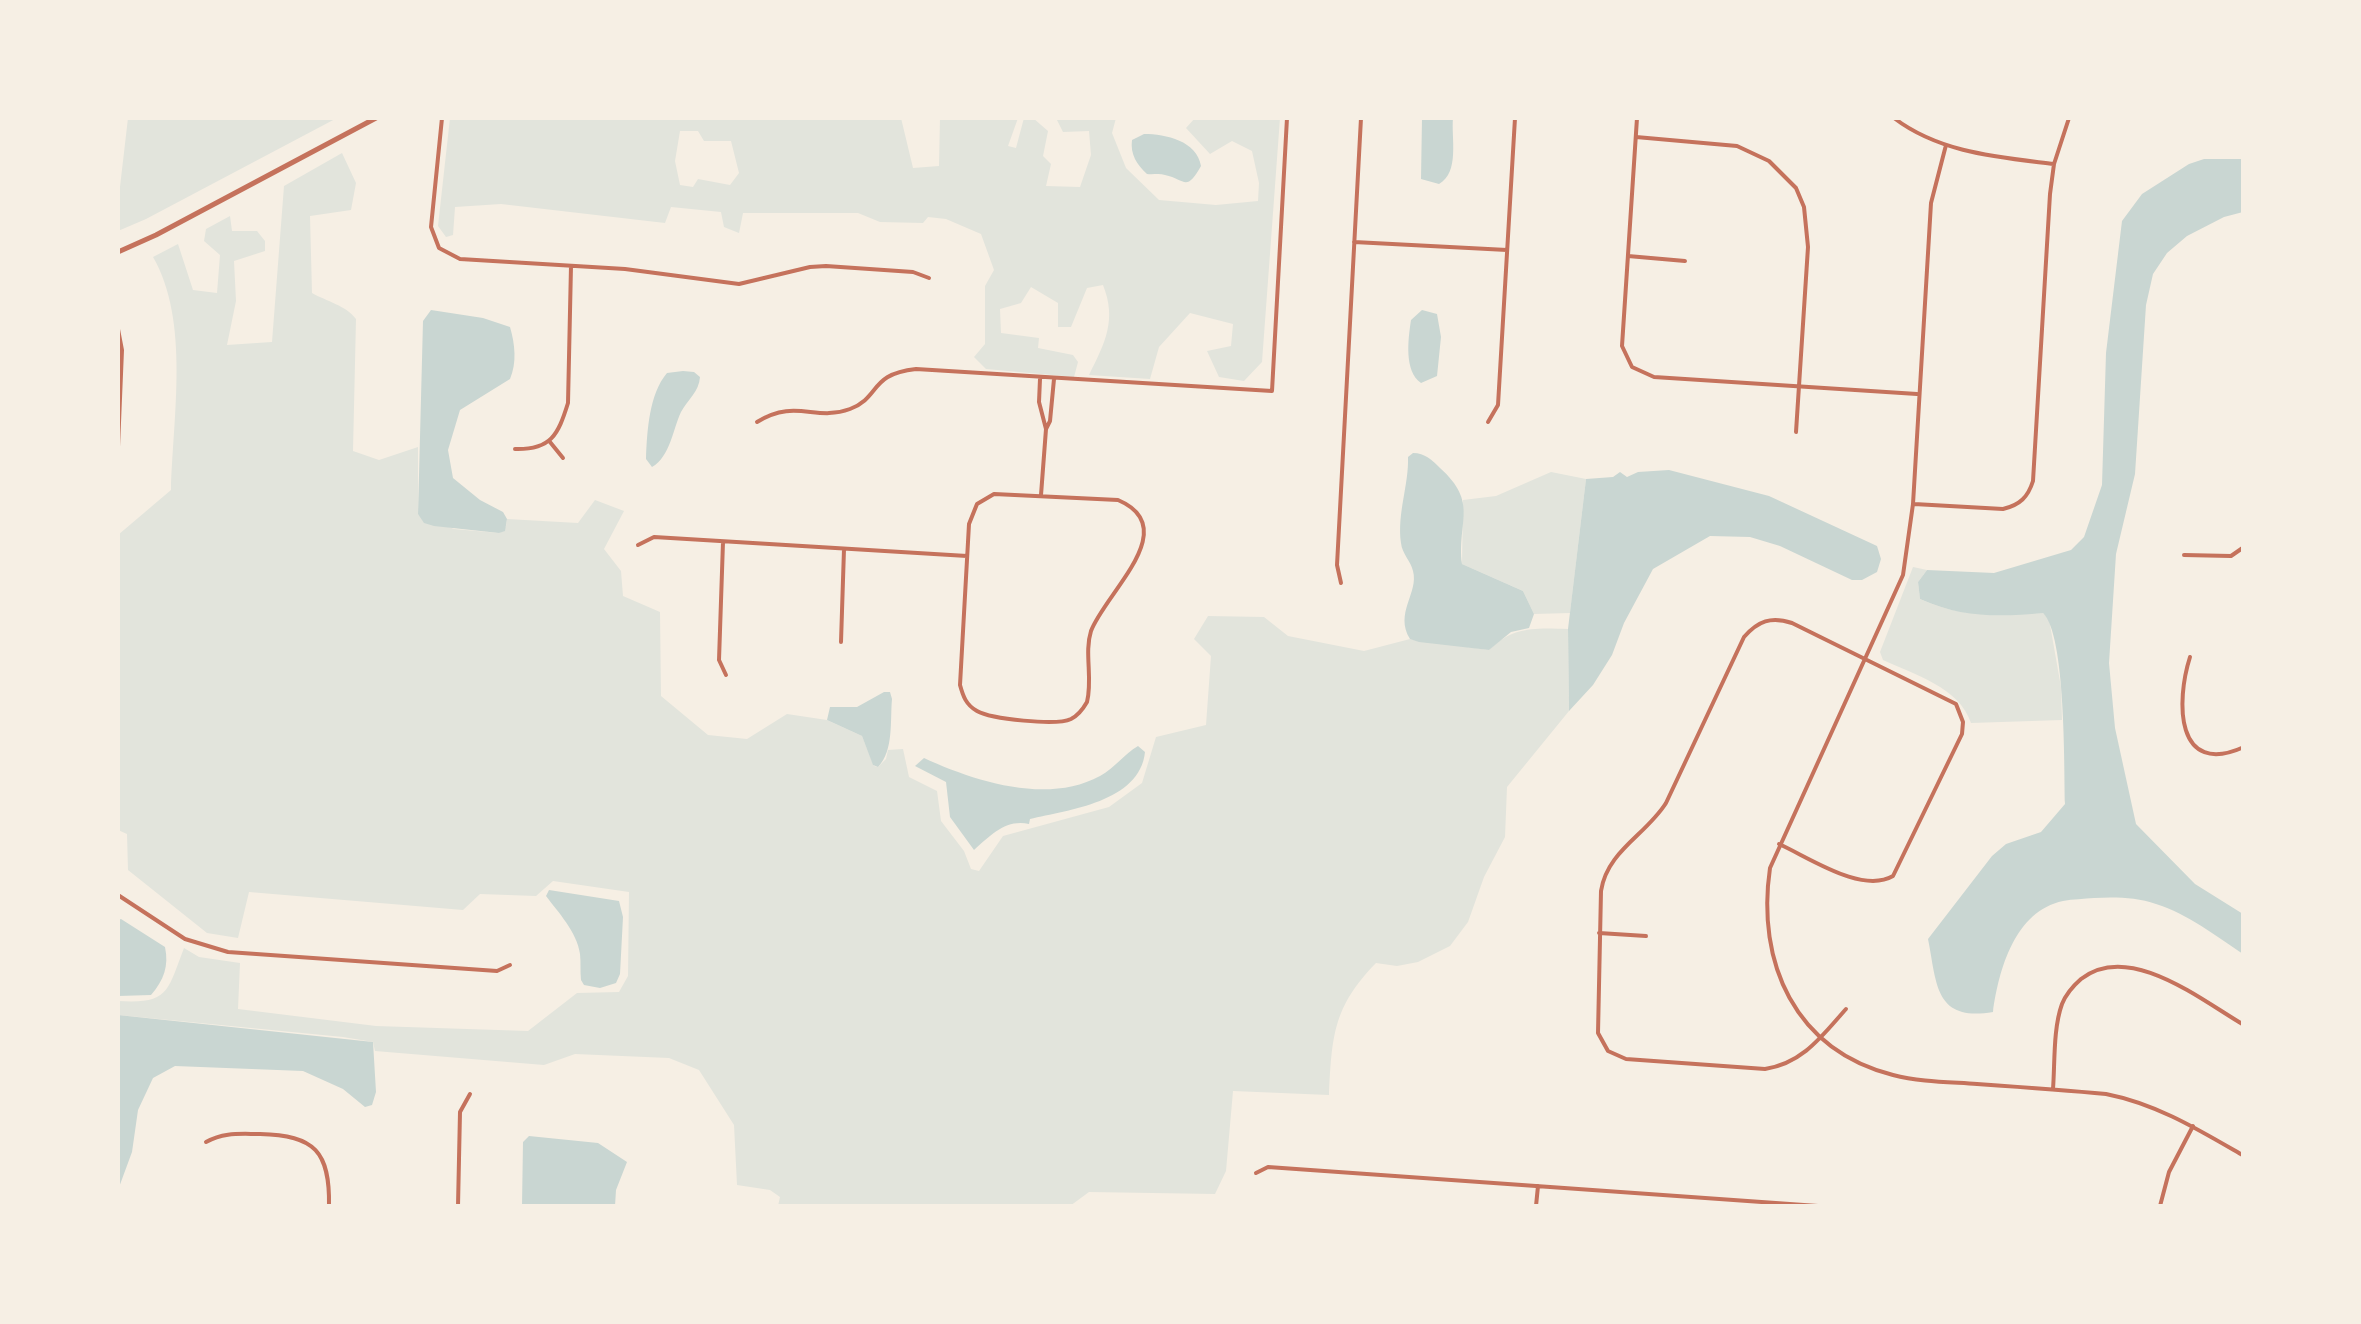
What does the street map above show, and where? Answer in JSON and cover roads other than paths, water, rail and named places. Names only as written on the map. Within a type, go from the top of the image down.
[{"type":"street","points":[[118,252],[376,118]]},
{"type":"street","points":[[442,118],[430,226],[438,248],[460,259],[626,269],[740,284],[810,266],[914,272],[929,278]]},
{"type":"street","points":[[757,422],[785,409],[833,412],[856,406],[885,376],[916,369],[1272,391],[1287,118]]},
{"type":"street","points":[[1341,583],[1338,565],[1361,118]]},
{"type":"street","points":[[1488,422],[1498,405],[1514,118]]},
{"type":"street","points":[[1637,118],[1622,346],[1627,361],[1654,377],[1919,394]]},
{"type":"street","points":[[1894,118],[1914,131],[1968,152],[2054,164]]},
{"type":"street","points":[[1913,504],[2002,509],[2014,506],[2029,492],[2033,481],[2054,164],[2068,118]]},
{"type":"street","points":[[1636,137],[1738,146],[1770,161],[1796,188],[1804,207],[1808,247],[1796,432]]},
{"type":"street","points":[[1946,144],[1931,202],[1913,504],[1903,575],[1770,868],[1766,895],[1770,955],[1790,1000],[1822,1036],[1852,1059],[1906,1078],[2130,1099],[2192,1126],[2244,1156]]},
{"type":"street","points":[[1354,242],[1507,250]]},
{"type":"street","points":[[1628,256],[1685,261]]},
{"type":"street","points":[[516,449],[538,450],[550,442],[568,402],[571,266]]},
{"type":"street","points":[[118,332],[122,350],[118,447]]},
{"type":"street","points":[[1040,378],[1039,402],[1046,429],[1040,495]]},
{"type":"street","points":[[1046,429],[1054,378]]},
{"type":"street","points":[[550,442],[563,458]]},
{"type":"street","points":[[994,494],[1040,495],[1118,500],[1138,514],[1145,535],[1143,546],[1092,629],[1088,702],[1080,713],[1057,722],[978,712],[963,698],[960,685],[970,524],[977,504],[994,494]]},
{"type":"street","points":[[638,544],[654,537],[967,556]]},
{"type":"street","points":[[723,542],[719,660],[726,675]]},
{"type":"street","points":[[2184,554],[2231,556],[2244,547]]},
{"type":"street","points":[[840,642],[844,549]]},
{"type":"street","points":[[1779,844],[1870,883],[1883,882],[1900,867],[1962,734],[1963,722],[1956,704],[1781,619],[1762,622],[1744,637],[1666,803],[1651,824],[1611,861],[1602,881],[1596,1026],[1608,1050],[1626,1059],[1764,1069],[1794,1062],[1846,1009]]},
{"type":"street","points":[[2190,657],[2183,678],[2183,727],[2193,746],[2208,755],[2222,756],[2244,748]]},
{"type":"street","points":[[118,895],[185,939],[228,952],[497,971],[510,965]]},
{"type":"street","points":[[1599,933],[1646,936]]},
{"type":"street","points":[[2053,1090],[2063,1002],[2076,983],[2100,968],[2124,965],[2148,971],[2244,1026]]},
{"type":"street","points":[[458,1206],[460,1112],[470,1094]]},
{"type":"street","points":[[2160,1206],[2169,1172],[2192,1126]]},
{"type":"street","points":[[206,1142],[222,1133],[288,1135],[304,1140],[322,1157],[327,1168],[328,1206]]},
{"type":"street","points":[[1256,1173],[1268,1168],[1818,1206]]},
{"type":"street","points":[[1536,1206],[1538,1186]]}]
